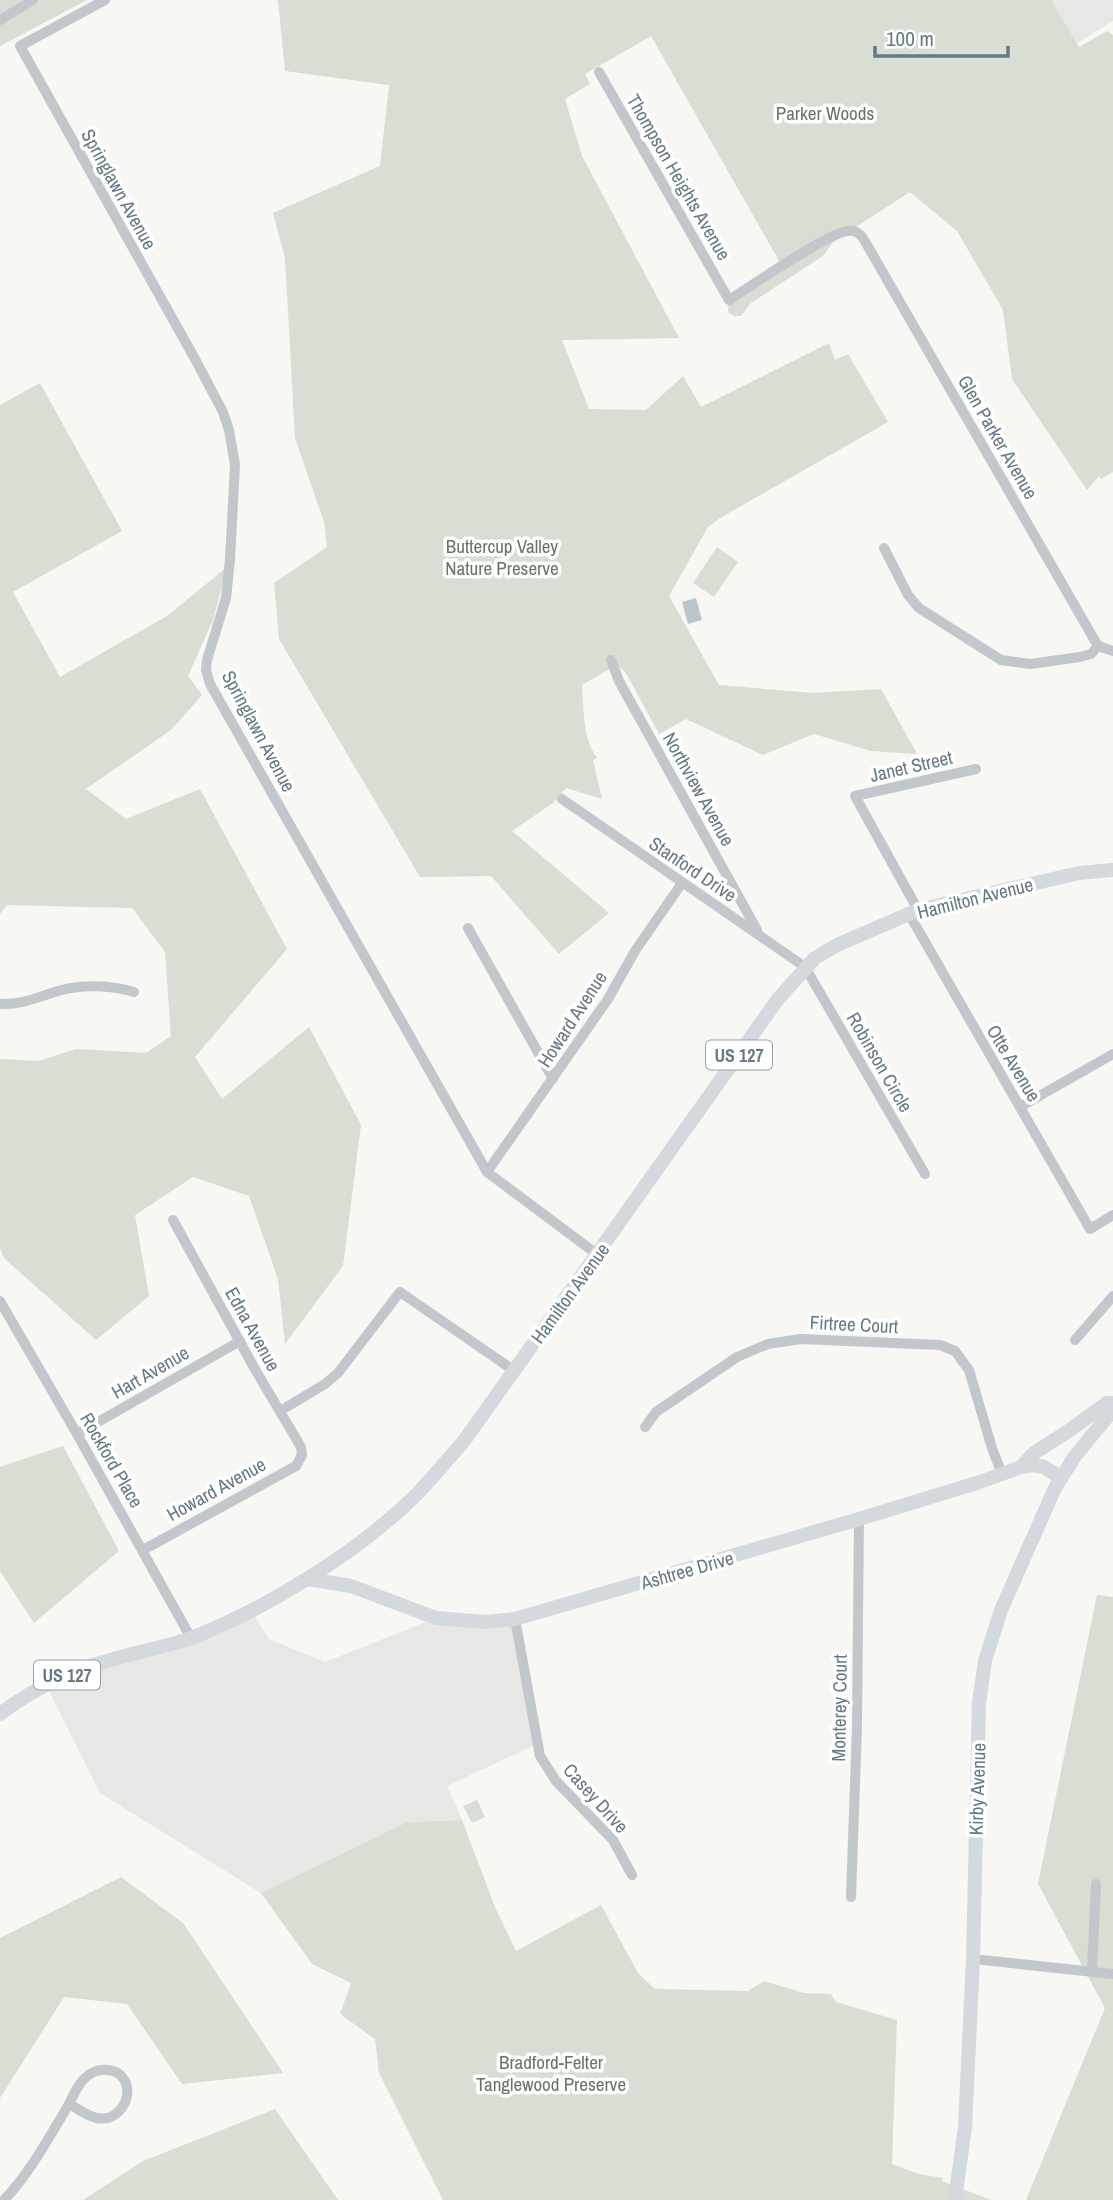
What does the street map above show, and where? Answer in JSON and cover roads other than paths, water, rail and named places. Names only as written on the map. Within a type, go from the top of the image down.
[{"type":"street","points":[[0,20],[33,0]]},
{"type":"street","name":"Springlawn Avenue","points":[[105,0],[20,46],[195,359],[223,412],[229,430],[235,465],[233,525],[226,598],[206,670],[210,684],[488,1172],[598,1255]]},
{"type":"street","name":"Thompson Heights Avenue","points":[[599,72],[729,300],[829,237],[845,231],[859,234]]},
{"type":"street","name":"Glen Parker Avenue","points":[[859,234],[1098,646]]},
{"type":"street","points":[[884,548],[908,595],[919,608],[1002,660],[1030,664],[1080,657],[1091,654],[1098,646],[1113,651]]},
{"type":"street","name":"Northview Avenue","points":[[611,660],[619,681],[759,934]]},
{"type":"street","name":"Janet Street","points":[[855,796],[976,769]]},
{"type":"street","name":"Otte Avenue","points":[[855,796],[914,912],[1090,1229],[1113,1215]]},
{"type":"street","name":"Stanford Drive","points":[[562,799],[804,967]]},
{"type":"street","name":"Hamilton Avenue","points":[[0,1714],[21,1699],[69,1674],[114,1658],[191,1638],[226,1623],[308,1579],[418,1493],[464,1441],[778,999],[804,967],[815,958],[837,945],[914,912],[1079,873],[1113,870]]},
{"type":"street","name":"Howard Avenue","points":[[488,1172],[608,999],[635,951],[682,883]]},
{"type":"street","points":[[468,928],[553,1080]]},
{"type":"street","name":"Robinson Circle","points":[[804,967],[925,1174]]},
{"type":"street","points":[[0,1004],[28,1002],[61,990],[80,988],[116,987],[134,992]]},
{"type":"street","points":[[1020,1107],[1113,1054]]},
{"type":"street","name":"Edna Avenue","points":[[173,1220],[301,1447],[302,1455]]},
{"type":"street","points":[[280,1411],[338,1373],[400,1292],[513,1370]]},
{"type":"street","points":[[1075,1340],[1113,1296]]},
{"type":"street","name":"Rockford Place","points":[[0,1301],[191,1638]]},
{"type":"street","name":"Firtree Court","points":[[645,1427],[656,1412],[702,1380],[737,1357],[768,1344],[801,1339],[940,1345],[955,1351],[969,1370],[1002,1474]]},
{"type":"street","name":"Hart Avenue","points":[[77,1434],[240,1341]]},
{"type":"street","points":[[1021,1467],[1034,1453],[1107,1403],[1113,1403]]},
{"type":"street","name":"Kirby Avenue","points":[[955,2200],[964,2127],[973,1959],[979,1703],[985,1661],[1001,1609],[1061,1478],[1075,1455],[1113,1410]]},
{"type":"street","name":"Howard Avenue","points":[[143,1550],[296,1466],[302,1455]]},
{"type":"street","points":[[1021,1467],[1044,1467],[1061,1478]]},
{"type":"street","name":"Ashtree Drive","points":[[308,1579],[351,1586],[436,1618],[485,1622],[515,1619],[859,1520],[1021,1467]]},
{"type":"street","name":"Monterey Court","points":[[851,1897],[857,1726],[859,1520]]},
{"type":"street","points":[[337,1557],[342,1573],[351,1586]]},
{"type":"street","name":"Casey Drive","points":[[515,1619],[540,1756],[551,1775],[613,1840],[632,1875]]},
{"type":"street","points":[[1092,1970],[1096,1884]]},
{"type":"street","points":[[973,1959],[1113,1974]]},
{"type":"street","points":[[4,2200],[18,2183],[82,2080],[100,2070],[113,2071],[123,2077],[128,2089],[127,2100],[121,2110],[112,2117],[92,2118],[69,2104]]},
{"type":"park label","name":"Parker Woods","points":[[825,113]]},
{"type":"park label","name":"Buttercup Valley Nature Preserve","points":[[502,557]]},
{"type":"park label","name":"Bradford-Felter Tanglewood Preserve","points":[[551,2073]]}]
